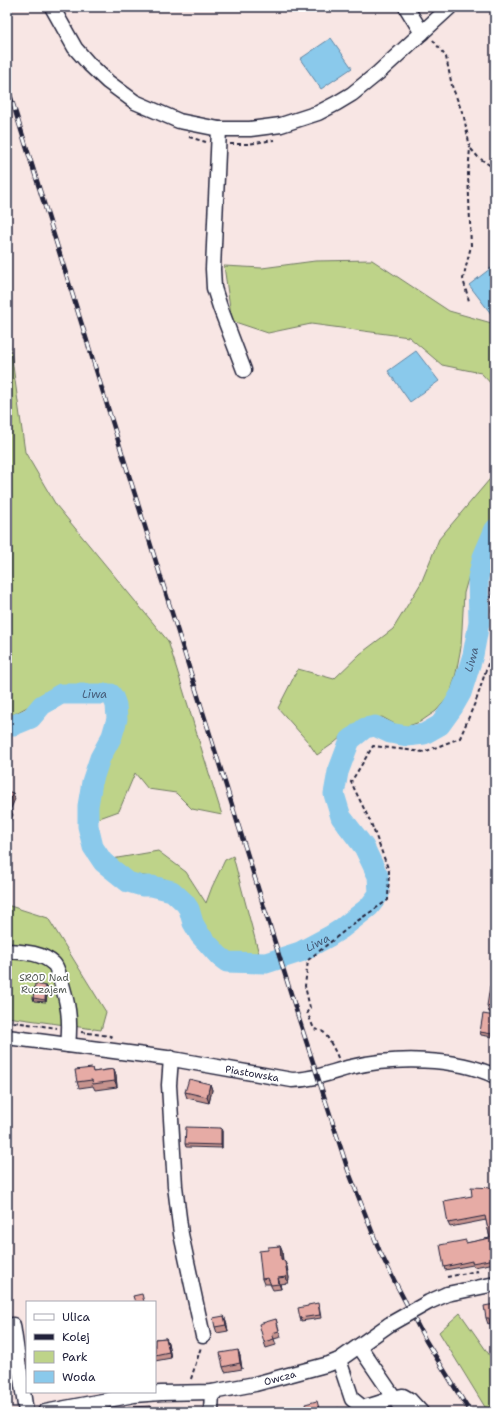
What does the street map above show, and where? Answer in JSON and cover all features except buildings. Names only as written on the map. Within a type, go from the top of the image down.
[{"type":"street","points":[[52,7],[75,48],[108,82],[136,102],[179,121],[219,130],[250,129],[281,125],[318,113],[352,94],[425,38],[455,10]]},
{"type":"street","points":[[406,7],[425,38]]},
{"type":"street","points":[[219,130],[213,269],[214,288],[244,370]]},
{"type":"street","points":[[7,951],[26,952],[43,956],[56,965],[66,997],[70,1020],[68,1045]]},
{"type":"street","name":"Piastowska","points":[[7,1037],[170,1058],[292,1080],[312,1079],[364,1064],[388,1061],[437,1061],[459,1064],[481,1069],[495,1076]]},
{"type":"street","points":[[170,1058],[169,1085],[176,1192],[181,1234],[203,1336]]},
{"type":"street","name":"Owcza","points":[[45,1412],[82,1409],[134,1395],[212,1392],[255,1384],[328,1364],[339,1360],[390,1324],[429,1302],[447,1294],[479,1286],[495,1284]]},
{"type":"street","points":[[13,1325],[26,1412]]},
{"type":"street","points":[[359,1346],[404,1412]]},
{"type":"street","points":[[339,1360],[352,1399],[362,1408],[373,1406],[394,1397],[403,1396],[410,1400],[420,1412]]},
{"type":"street","points":[[211,1412],[212,1392]]},
{"type":"path","points":[[455,10],[466,7]]},
{"type":"path","points":[[425,38],[432,39],[446,57],[452,86],[464,117],[470,148],[468,174],[471,246],[463,279],[469,301]]},
{"type":"path","points":[[186,136],[218,145],[248,144],[278,139]]},
{"type":"path","points":[[470,148],[478,157],[495,169]]},
{"type":"path","points":[[343,1070],[326,1033],[322,1030],[314,1029],[307,1012],[310,1008],[305,986],[308,960],[353,924],[388,900],[389,871],[371,823],[351,782],[373,746],[424,752],[460,738],[477,698],[494,645],[491,591],[495,569]]},
{"type":"path","points":[[447,1277],[477,1271],[479,1286]]},
{"type":"path","points":[[189,1384],[195,1368],[203,1336]]},
{"type":"green space","points":[[372,260],[449,311],[495,324],[495,388],[481,373],[442,365],[409,337],[311,324],[268,333],[232,321],[224,266],[262,268],[315,261]]},
{"type":"green space","points":[[7,323],[25,452],[56,505],[168,641],[222,815],[192,809],[176,793],[148,789],[135,773],[119,811],[94,820],[104,767],[123,732],[121,696],[110,685],[60,689],[7,718]]},
{"type":"green space","points":[[495,473],[495,516],[486,530],[471,568],[464,593],[461,647],[450,695],[436,711],[420,722],[402,728],[382,717],[358,722],[334,743],[317,755],[308,742],[278,708],[298,669],[334,679],[360,654],[393,629],[421,583],[439,539]]},
{"type":"green space","points":[[158,851],[186,872],[206,903],[225,860],[233,856],[259,954],[231,954],[201,926],[189,898],[165,879],[130,874],[112,859]]},
{"type":"green space","name":"SROD Nad Ruczajem","points":[[7,905],[48,918],[106,1012],[101,1030],[7,1017]]},
{"type":"green space","points":[[460,1313],[495,1363],[495,1412],[489,1412],[485,1407],[439,1332]]},
{"type":"water","points":[[331,38],[352,68],[321,89],[300,59]]},
{"type":"water","points":[[495,265],[495,312],[492,315],[469,285]]},
{"type":"water","points":[[416,351],[439,381],[410,402],[388,371]]},
{"type":"waterway","name":"Liwa","points":[[7,725],[14,725],[31,718],[42,705],[61,694],[111,694],[116,705],[117,719],[112,736],[100,758],[92,782],[88,806],[88,826],[93,847],[103,862],[128,882],[172,891],[185,903],[189,909],[193,923],[200,935],[219,956],[227,962],[266,963],[300,952],[341,929],[369,907],[379,894],[378,876],[364,847],[341,817],[334,794],[338,772],[350,740],[365,728],[375,726],[390,733],[407,736],[424,734],[440,725],[453,707],[461,693],[473,655],[479,623],[478,578],[483,557],[495,529]]},
{"type":"railway","points":[[7,85],[297,1013],[348,1170],[380,1252],[395,1282],[426,1341],[470,1412]]}]
